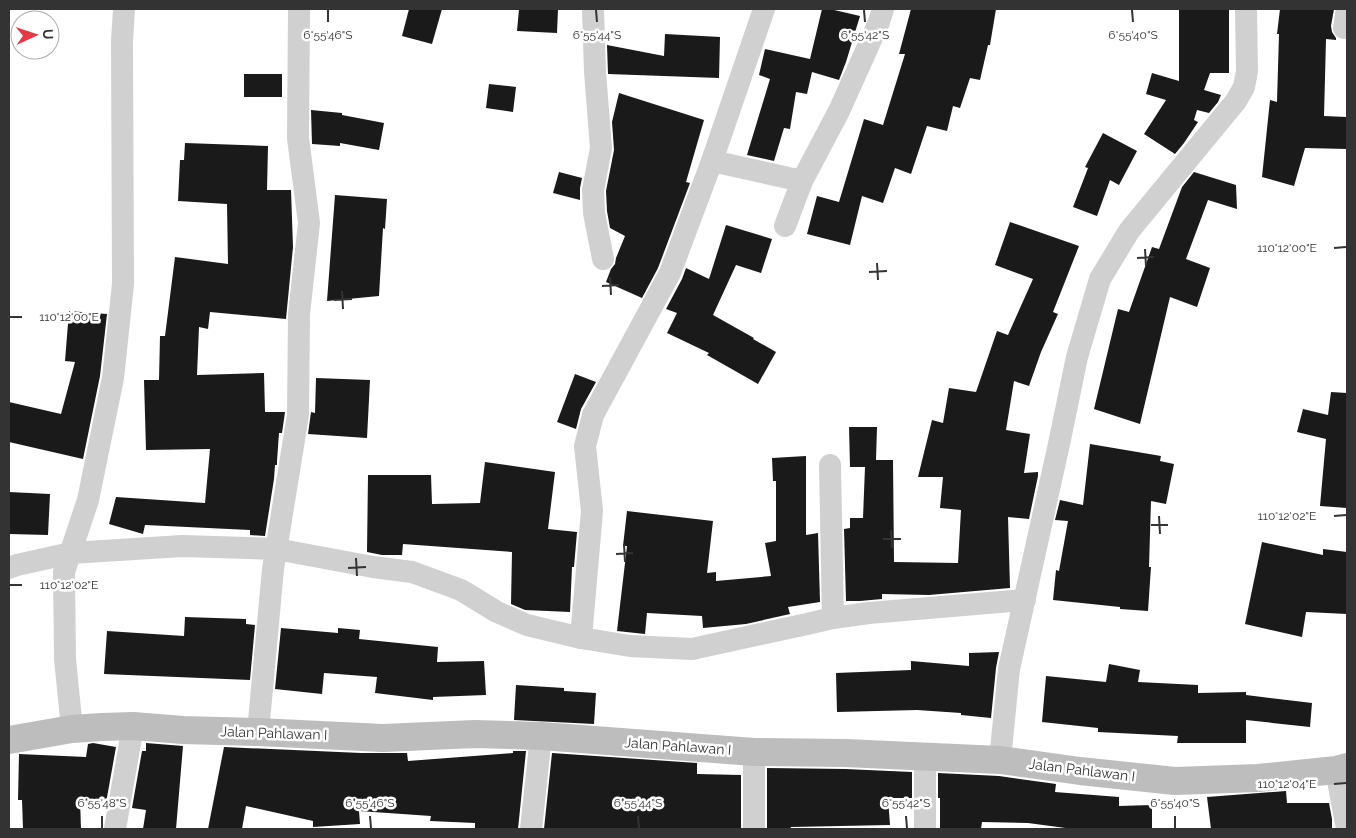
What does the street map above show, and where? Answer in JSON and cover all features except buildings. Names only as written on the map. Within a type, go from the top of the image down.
[{"type":"main road","name":"Jalan Pahlawan I","points":[[9,740],[72,729],[133,726],[183,730],[383,738],[476,734],[541,736],[754,752],[925,756],[1000,760],[1174,781],[1258,778],[1341,769]]},
{"type":"street","points":[[72,729],[65,659],[68,562],[88,500],[113,378],[123,284],[122,41],[124,9]]},
{"type":"street","points":[[258,732],[274,559],[298,414],[298,314],[309,223],[298,138],[299,9]]},
{"type":"street","points":[[593,9],[595,72],[601,148],[593,190],[594,213],[603,259]]},
{"type":"street","points":[[581,638],[592,511],[585,446],[593,414],[670,273],[712,161],[764,9]]},
{"type":"street","points":[[785,226],[802,181],[839,111],[883,9]]},
{"type":"street","points":[[1000,760],[1009,669],[1077,357],[1100,279],[1129,231],[1236,100],[1244,87],[1247,70],[1246,9]]},
{"type":"street","points":[[712,161],[802,181]]},
{"type":"street","points":[[830,465],[833,618]]},
{"type":"street","points":[[9,568],[182,546],[274,559],[373,567],[412,572],[461,590],[497,612],[527,625],[581,638],[630,646],[692,649],[833,618],[869,613],[1024,604]]},
{"type":"street","points":[[115,829],[133,726]]},
{"type":"street","points":[[530,829],[541,736]]},
{"type":"street","points":[[754,752],[754,829]]},
{"type":"street","points":[[925,756],[925,829]]},
{"type":"street","points":[[1341,769],[1347,829]]}]
